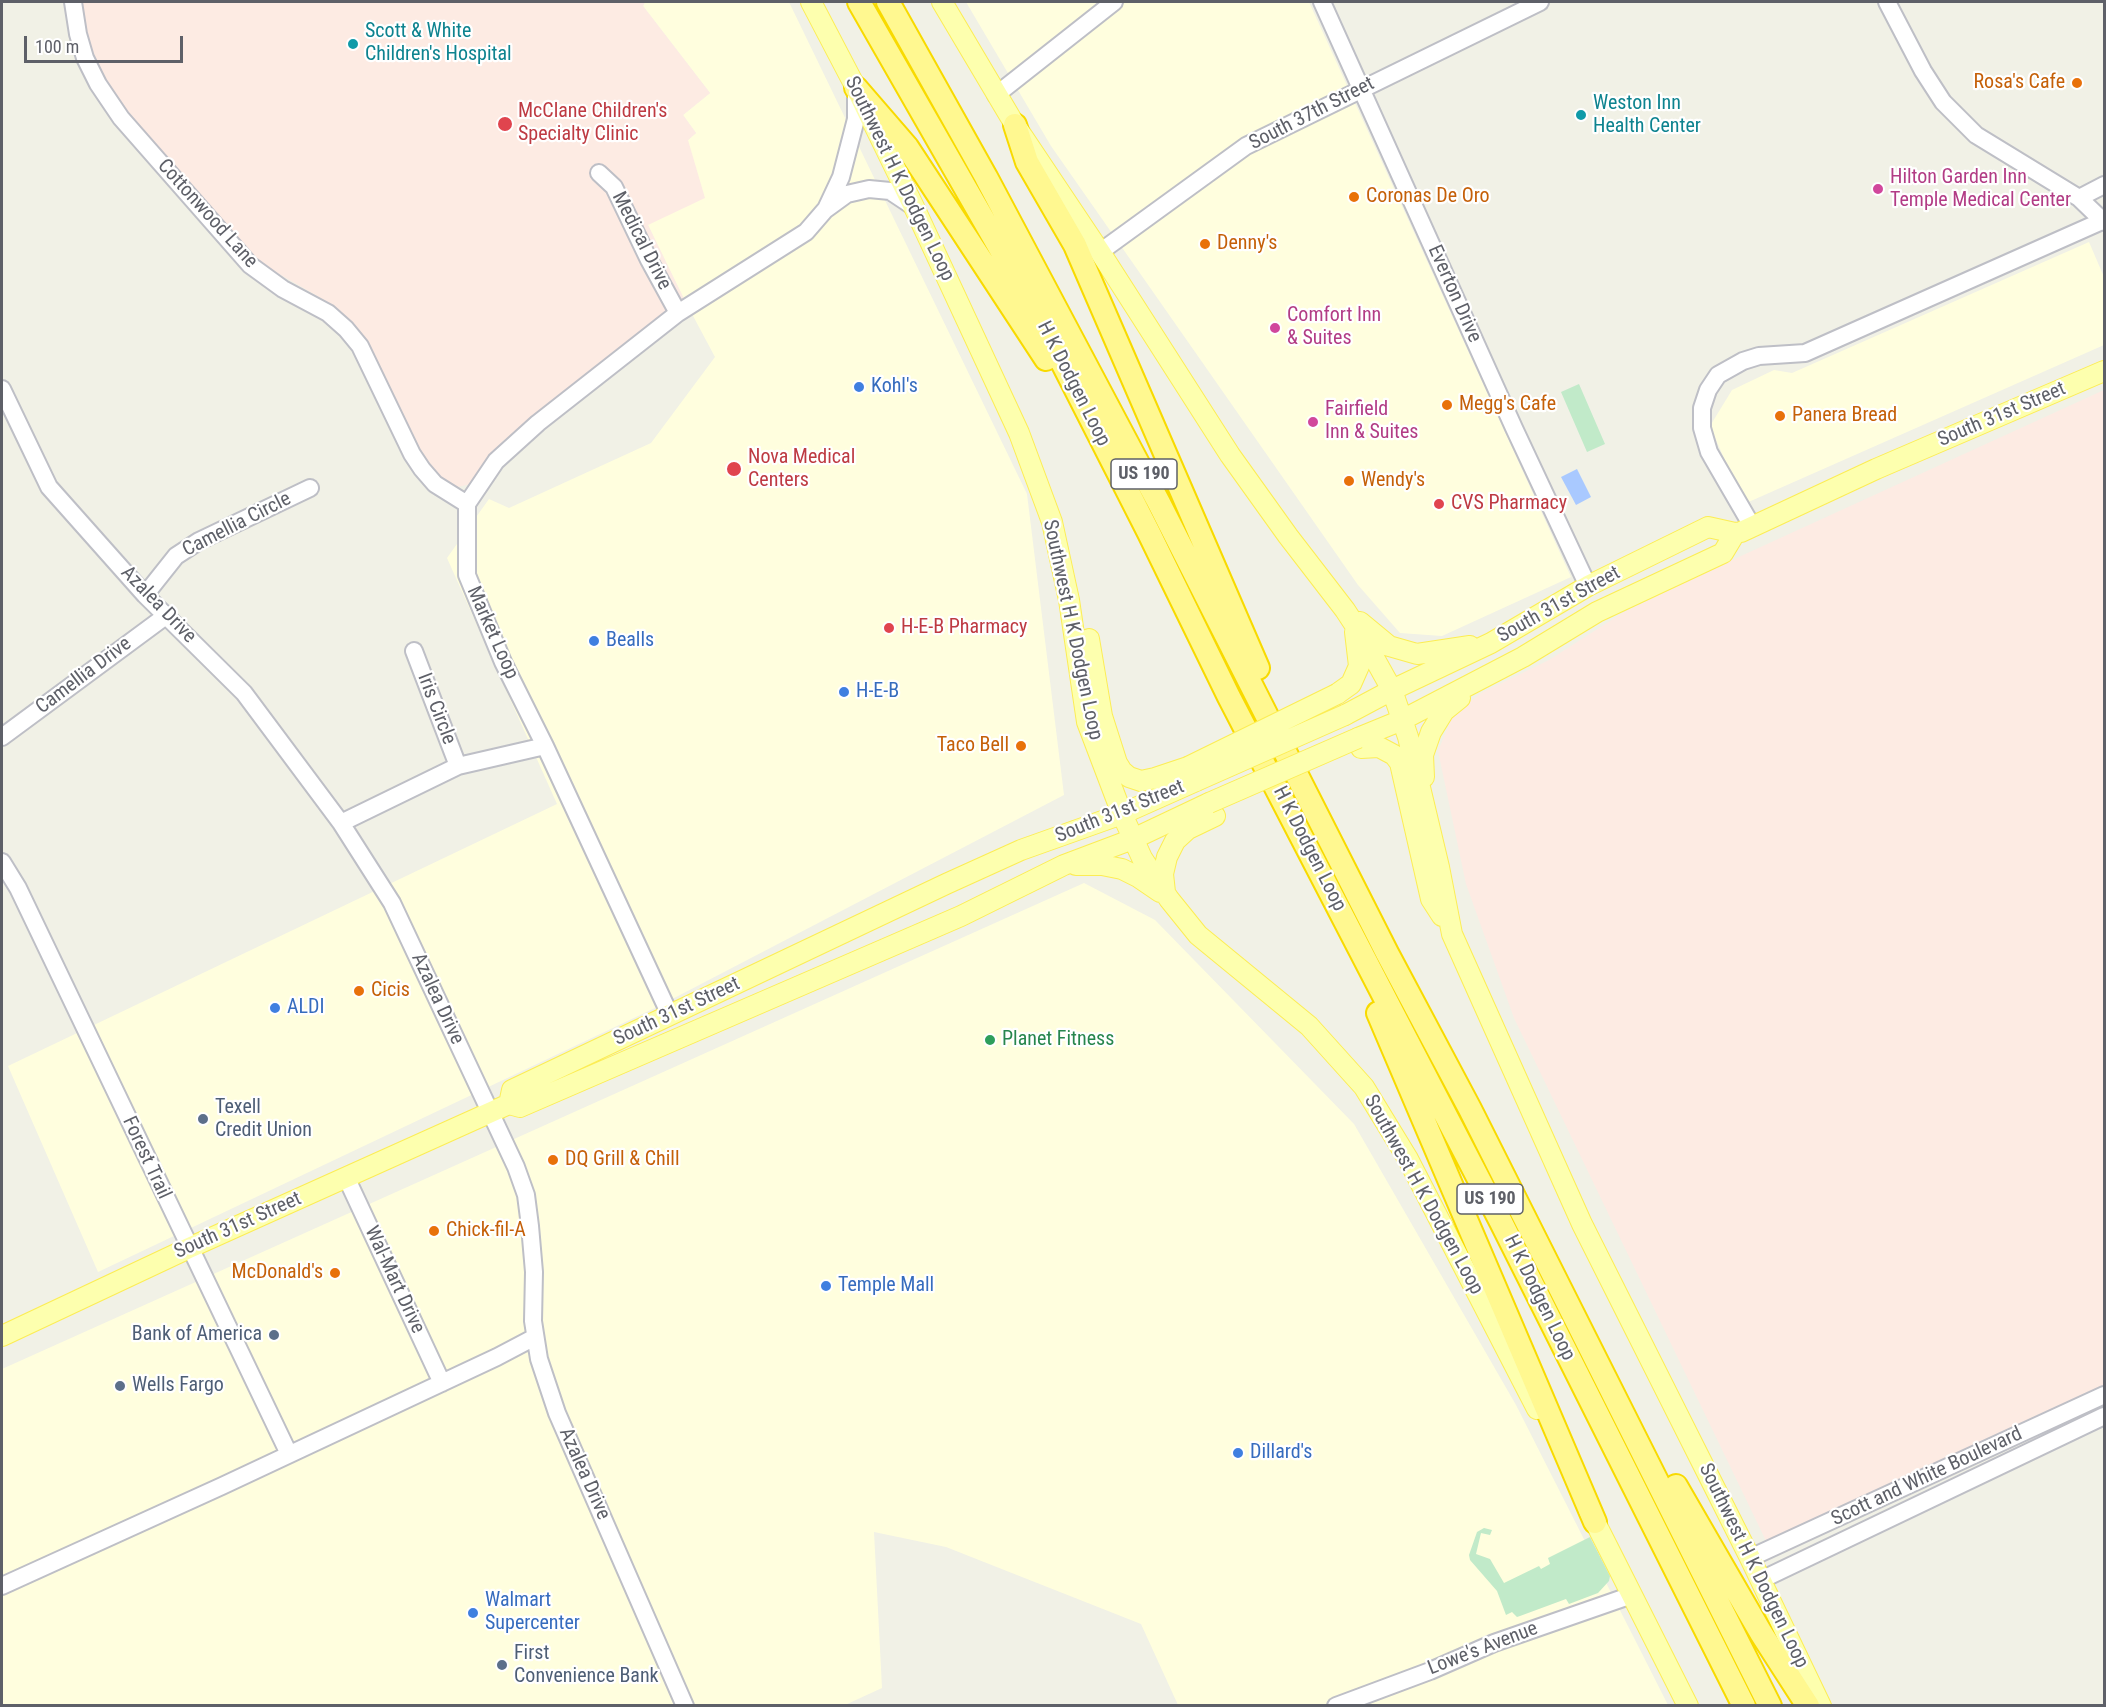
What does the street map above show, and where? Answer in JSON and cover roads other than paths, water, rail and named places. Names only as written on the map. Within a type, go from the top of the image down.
[{"type":"highway","name":"H K Dodgen Loop","points":[[859,2],[1037,313],[1229,697],[1502,1222],[1744,1706]]},
{"type":"highway","name":"H K Dodgen Loop","points":[[888,2],[987,177],[1137,461],[1387,953],[1470,1109],[1770,1706]]},
{"type":"highway","points":[[856,88],[907,147],[1028,331],[1149,533]]},
{"type":"highway","points":[[1015,125],[1027,162],[1075,245],[1274,706],[1364,889],[1387,953]]},
{"type":"highway","points":[[1229,697],[1275,807],[1375,1006],[1595,1522]]},
{"type":"highway","points":[[1563,1293],[1761,1633],[1808,1706]]},
{"type":"main road","name":"Southwest H K Dodgen Loop","points":[[811,2],[914,207],[1019,433],[1053,522],[1079,660],[1087,722],[1122,814],[1142,858],[1167,895],[1198,934],[1309,1026],[1364,1087],[1408,1159],[1688,1706]]},
{"type":"main road","name":"Southwest H K Dodgen Loop","points":[[942,2],[1015,125],[1100,252],[1230,455],[1349,616],[1392,690],[1426,812],[1452,934],[1582,1224],[1761,1580],[1821,1706]]},
{"type":"main road","name":"South 31st Street","points":[[2,1336],[189,1248],[490,1112],[509,1104],[520,1107],[960,916],[1064,865],[1212,809],[1360,743],[1523,657],[1597,612],[1723,553],[1743,531],[1876,469],[2104,371]]},
{"type":"main road","name":"South 31st Street","points":[[509,1104],[512,1090],[1010,855],[1122,814],[1192,774],[1345,715],[1491,643],[1588,586],[1708,527],[1743,531]]},
{"type":"main road","points":[[1063,571],[1084,610],[1102,716],[1117,763],[1129,777],[1142,781],[1192,774],[1351,684],[1359,666],[1349,616]]},
{"type":"main road","points":[[1349,616],[1389,646],[1417,654],[1491,643]]},
{"type":"main road","points":[[1426,812],[1423,755],[1431,732],[1444,711],[1464,695],[1523,657]]},
{"type":"main road","points":[[1360,743],[1387,750],[1400,763],[1431,899],[1452,934]]},
{"type":"main road","points":[[1167,895],[1163,874],[1167,857],[1175,841],[1212,809]]},
{"type":"main road","points":[[1064,865],[1102,865],[1122,869],[1167,895]]},
{"type":"street","name":"Cottonwood Lane","points":[[73,2],[78,34],[85,58],[121,118],[250,265],[283,289],[328,313],[346,328],[360,346],[412,454],[422,469],[435,484],[467,504]]},
{"type":"street","points":[[996,95],[1114,2]]},
{"type":"street","name":"Everton Drive","points":[[1322,2],[1509,417],[1588,586]]},
{"type":"street","name":"South 37th Street","points":[[1100,252],[1246,146],[1522,5],[1540,2]]},
{"type":"street","points":[[1743,531],[1709,452],[1702,428],[1702,408],[1708,390],[1718,375],[1743,361],[1759,356],[1805,353],[2104,225],[2079,198],[1976,135],[1943,102],[1923,71],[1887,2]]},
{"type":"street","points":[[825,210],[841,177],[856,119],[856,88]]},
{"type":"street","name":"Medical Drive","points":[[599,173],[614,187],[649,260],[678,313]]},
{"type":"street","points":[[2079,198],[2104,185]]},
{"type":"street","points":[[467,504],[496,461],[538,423],[678,313],[806,232],[825,210],[847,194],[869,189],[890,191],[914,207]]},
{"type":"street","name":"Azalea Drive","points":[[2,389],[49,487],[145,595],[244,693],[341,823],[392,903],[516,1167],[526,1195],[534,1272],[533,1321],[538,1359],[557,1413],[685,1706]]},
{"type":"street","name":"Camellia Circle","points":[[145,595],[176,556],[184,550],[310,488]]},
{"type":"street","name":"Market Loop","points":[[467,504],[467,575],[503,662],[545,746],[670,1015]]},
{"type":"street","name":"Camellia Drive","points":[[2,737],[167,615]]},
{"type":"street","name":"Iris Circle","points":[[414,651],[458,766]]},
{"type":"street","points":[[341,823],[458,766],[545,746]]},
{"type":"street","name":"Forest Trail","points":[[2,862],[18,888],[289,1454]]},
{"type":"street","name":"Wal-Mart Drive","points":[[346,1177],[442,1383]]},
{"type":"street","points":[[2,1586],[106,1540],[442,1383],[535,1337]]},
{"type":"street","name":"Scott and White Boulevard","points":[[1750,1558],[2104,1395]]},
{"type":"street","name":"Scott and White Boulevard","points":[[1761,1580],[2104,1416]]},
{"type":"street","name":"Lowe's Avenue","points":[[1336,1706],[1430,1671],[1494,1643],[1632,1595]]},
{"type":"water","points":[[1577,469],[1591,497],[1576,505],[1561,477]]},
{"type":"place","name":"Scott & White Children's Hospital","points":[[353,44]]},
{"type":"place","name":"Rosa's Cafe","points":[[2077,83]]},
{"type":"place","name":"Weston Inn Health Center","points":[[1581,115]]},
{"type":"place","name":"McClane Children's Specialty Clinic","points":[[505,124]]},
{"type":"place","name":"Hilton Garden Inn Temple Medical Center","points":[[1878,189]]},
{"type":"place","name":"Coronas De Oro","points":[[1354,197]]},
{"type":"place","name":"Denny's","points":[[1205,244]]},
{"type":"place","name":"Comfort Inn & Suites","points":[[1275,328]]},
{"type":"place","name":"Kohl's","points":[[859,387]]},
{"type":"place","name":"Megg's Cafe","points":[[1447,405]]},
{"type":"place","name":"Panera Bread","points":[[1780,416]]},
{"type":"place","name":"Fairfield Inn & Suites","points":[[1313,422]]},
{"type":"place","name":"Nova Medical Centers","points":[[734,469]]},
{"type":"place","name":"Wendy's","points":[[1349,481]]},
{"type":"place","name":"CVS Pharmacy","points":[[1439,504]]},
{"type":"place","name":"H-E-B Pharmacy","points":[[889,628]]},
{"type":"place","name":"Bealls","points":[[594,641]]},
{"type":"place","name":"H-E-B","points":[[844,692]]},
{"type":"place","name":"Taco Bell","points":[[1021,746]]},
{"type":"place","name":"Cicis","points":[[359,991]]},
{"type":"place","name":"ALDI","points":[[275,1008]]},
{"type":"place","name":"Planet Fitness","points":[[990,1040]]},
{"type":"place","name":"Texell Credit Union","points":[[203,1119]]},
{"type":"place","name":"DQ Grill & Chill","points":[[553,1160]]},
{"type":"place","name":"Chick-fil-A","points":[[434,1231]]},
{"type":"place","name":"McDonald's","points":[[335,1273]]},
{"type":"place","name":"Temple Mall","points":[[826,1286]]},
{"type":"place","name":"Bank of America","points":[[274,1335]]},
{"type":"place","name":"Wells Fargo","points":[[120,1386]]},
{"type":"place","name":"Dillard's","points":[[1238,1453]]},
{"type":"place","name":"Walmart Supercenter","points":[[473,1613]]},
{"type":"place","name":"First Convenience Bank","points":[[502,1665]]}]
